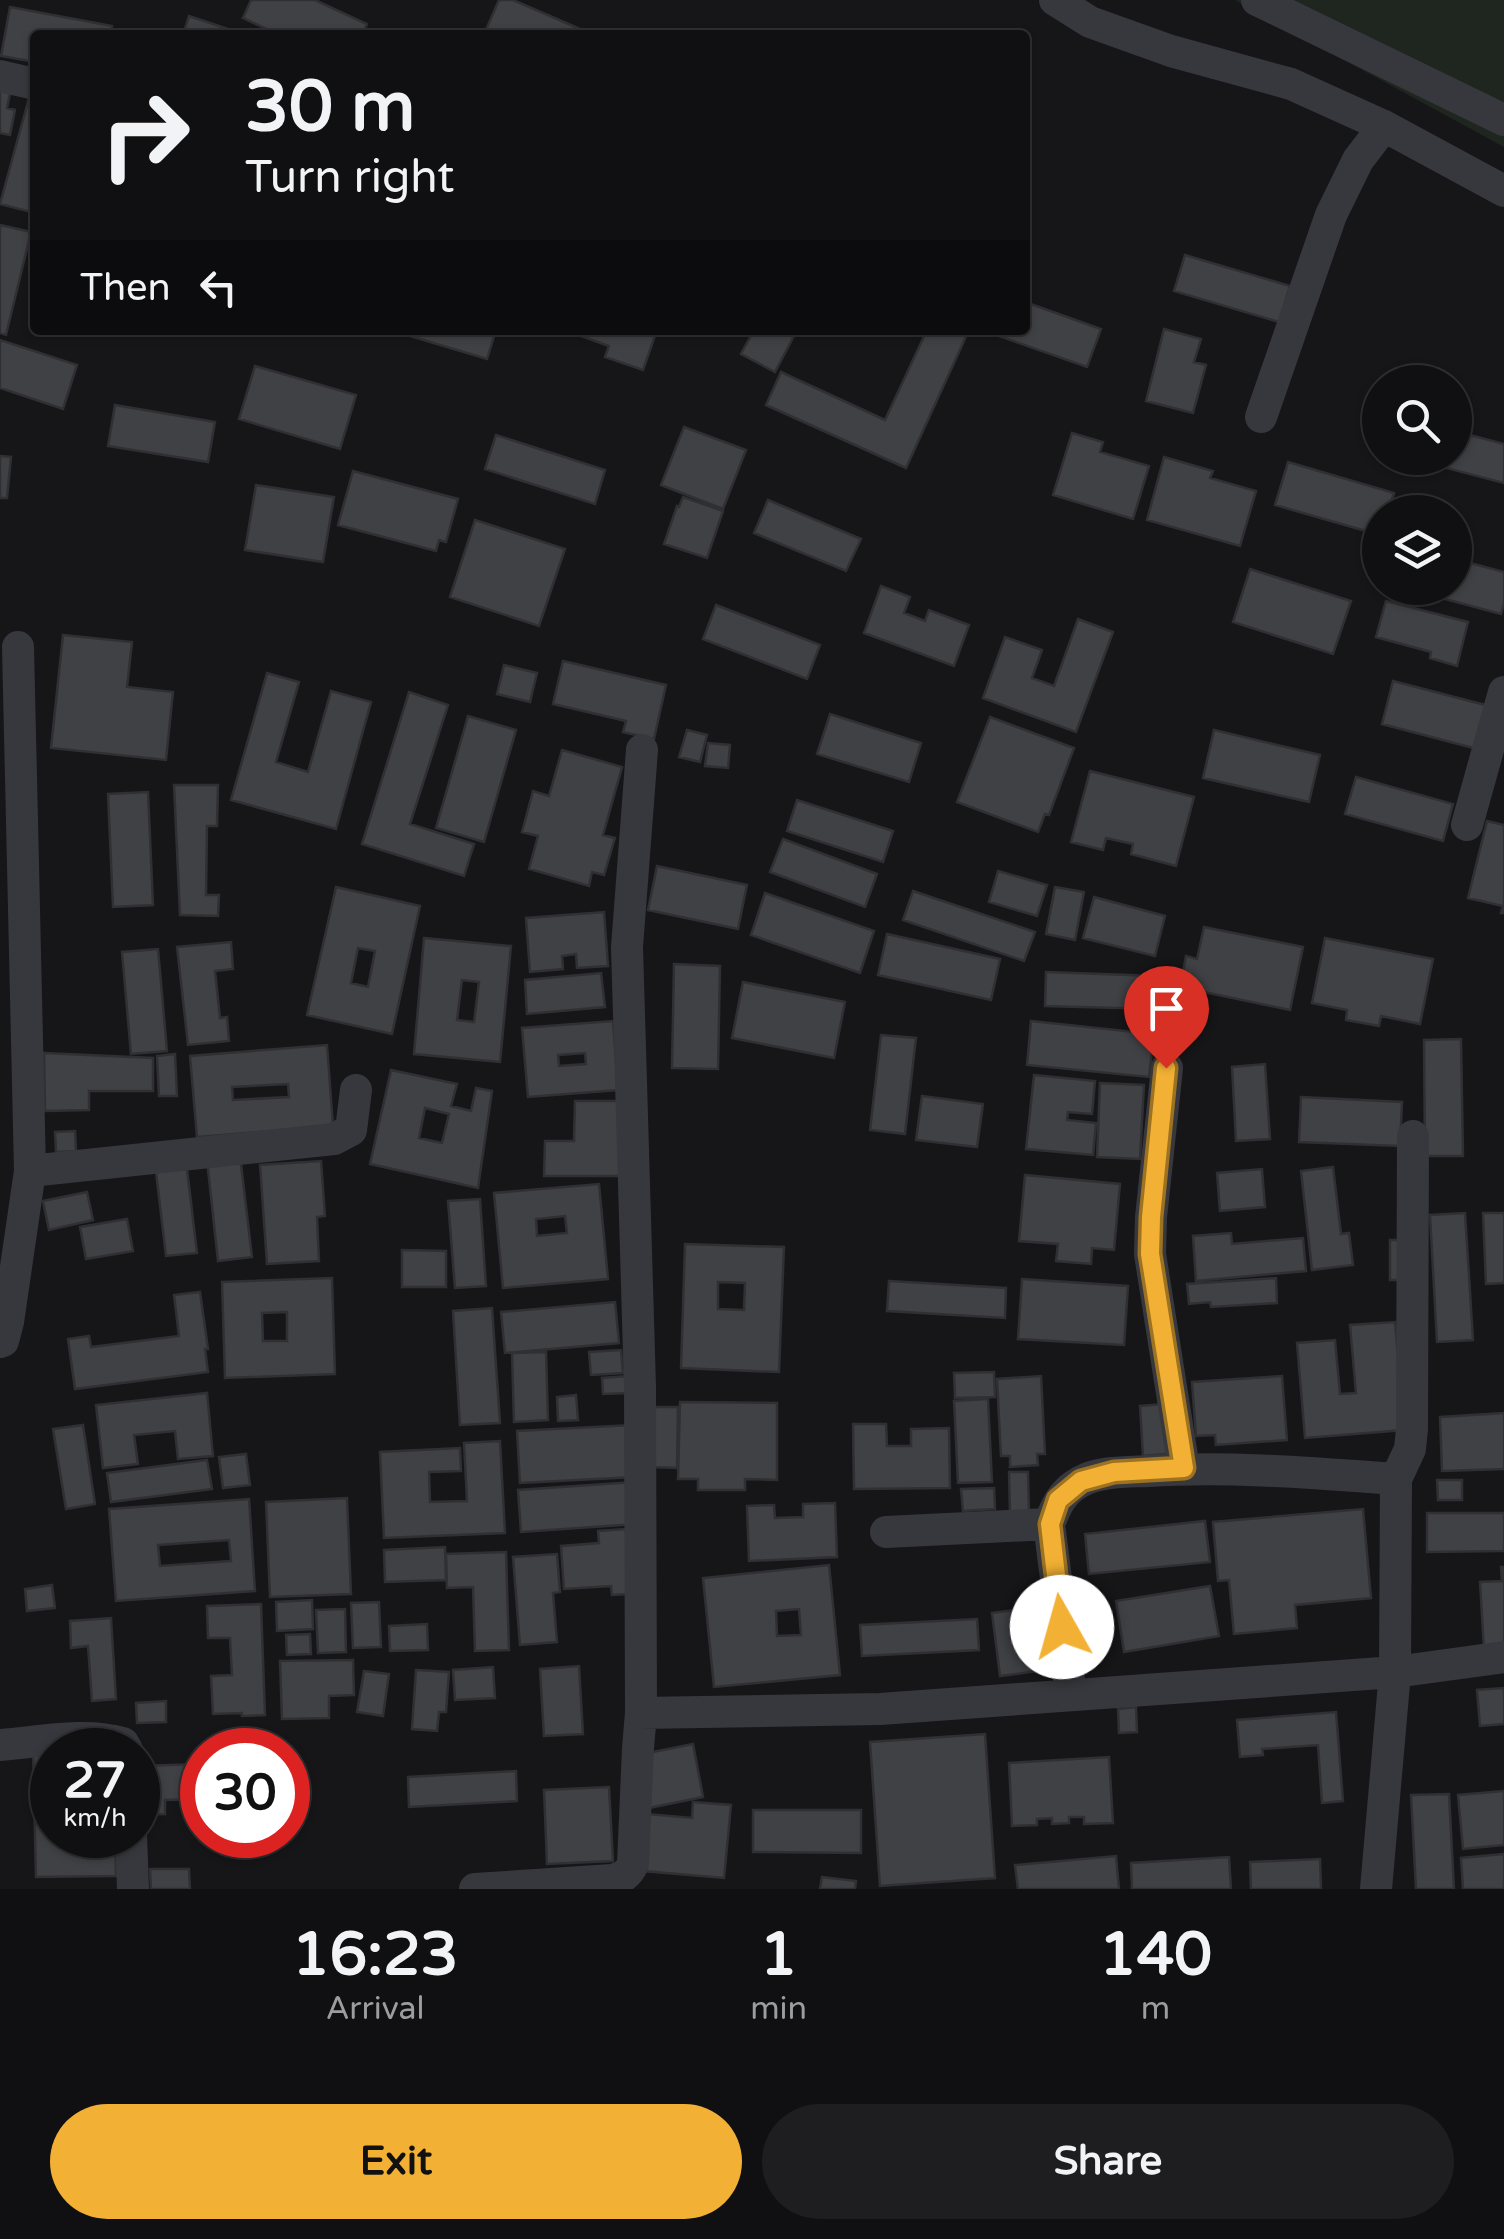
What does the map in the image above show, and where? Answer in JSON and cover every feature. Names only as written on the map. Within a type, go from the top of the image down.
[{"type":"street","points":[[1055,0],[1090,22],[1172,51],[1291,84],[1384,126],[1504,191]]},
{"type":"street","points":[[1257,0],[1504,120]]},
{"type":"street","points":[[0,76],[30,83]]},
{"type":"street","points":[[1261,417],[1330,215],[1358,160],[1384,126]]},
{"type":"street","points":[[0,1342],[8,1322],[30,1171],[18,646]]},
{"type":"street","points":[[1467,825],[1504,692]]},
{"type":"street","points":[[476,1889],[612,1880],[624,1877],[633,1864],[641,1713],[640,1387],[626,947],[642,750]]},
{"type":"street","points":[[1166,1068],[1150,1254],[1184,1468]]},
{"type":"street","points":[[30,1171],[334,1139],[351,1130],[356,1090]]},
{"type":"street","points":[[1376,1889],[1395,1672],[1396,1479],[1410,1449],[1412,1429],[1414,1136]]},
{"type":"street","points":[[1071,1696],[1050,1524],[1058,1500],[1081,1481],[1114,1472],[1184,1468],[1396,1479]]},
{"type":"street","points":[[886,1532],[1050,1524]]},
{"type":"street","points":[[641,1713],[880,1709],[1395,1672],[1504,1657]]},
{"type":"street","points":[[0,1745],[30,1743]]},
{"type":"street","points":[[132,1858],[133,1889]]},
{"type":"shaded area","points":[[1235,0],[1504,0],[1504,147],[1263,16]]},
{"type":"building","points":[[251,0],[315,0],[367,24],[364,30],[268,30],[243,18]]},
{"type":"building","points":[[499,0],[513,0],[582,30],[486,30]]},
{"type":"building","points":[[10,7],[112,26],[111,30],[30,30],[30,61],[1,56]]},
{"type":"building","points":[[189,16],[231,30],[185,30]]},
{"type":"building","points":[[0,86],[11,88],[7,108],[15,110],[10,135],[0,133]]},
{"type":"building","points":[[29,98],[30,212],[0,204]]},
{"type":"building","points":[[0,225],[30,232],[30,236],[6,335],[0,333]]},
{"type":"building","points":[[1185,255],[1290,286],[1279,322],[1174,291]]},
{"type":"building","points":[[1030,304],[1101,329],[1087,367],[996,335],[1030,335]]},
{"type":"building","points":[[1164,329],[1201,339],[1194,362],[1206,365],[1193,413],[1146,401]]},
{"type":"building","points":[[407,335],[494,335],[487,359]]},
{"type":"building","points":[[655,335],[643,370],[605,357],[609,346],[581,336]]},
{"type":"building","points":[[751,335],[794,335],[775,372],[741,354]]},
{"type":"building","points":[[925,335],[967,335],[906,468],[766,405],[781,372],[885,420]]},
{"type":"building","points":[[0,340],[77,365],[63,409],[0,388]]},
{"type":"building","points":[[255,366],[356,395],[340,449],[239,419]]},
{"type":"building","points":[[115,405],[215,422],[208,462],[108,446]]},
{"type":"building","points":[[684,427],[746,450],[723,509],[661,485]]},
{"type":"building","points":[[1072,433],[1103,442],[1100,452],[1149,466],[1133,519],[1053,495]]},
{"type":"building","points":[[496,435],[605,470],[595,504],[485,469]]},
{"type":"building","points":[[1472,436],[1504,444],[1504,483],[1472,475]]},
{"type":"building","points":[[0,456],[11,457],[7,498],[0,498]]},
{"type":"building","points":[[1164,457],[1213,471],[1210,478],[1256,491],[1240,546],[1147,520]]},
{"type":"building","points":[[1288,462],[1394,493],[1362,495],[1362,530],[1275,505]]},
{"type":"building","points":[[353,471],[458,499],[446,542],[439,540],[436,551],[338,525]]},
{"type":"building","points":[[256,485],[334,497],[323,562],[245,550]]},
{"type":"building","points":[[683,497],[723,511],[707,558],[664,544]]},
{"type":"building","points":[[768,500],[861,539],[846,571],[754,533]]},
{"type":"building","points":[[475,520],[565,549],[539,626],[450,597]]},
{"type":"building","points":[[1472,564],[1504,572],[1501,614],[1467,605],[1472,605]]},
{"type":"building","points":[[1250,569],[1351,601],[1333,654],[1233,622]]},
{"type":"building","points":[[881,586],[910,597],[904,613],[925,621],[929,610],[969,625],[954,666],[864,633]]},
{"type":"building","points":[[716,605],[820,645],[807,679],[703,639]]},
{"type":"building","points":[[1385,605],[1402,605],[1468,622],[1457,666],[1430,658],[1431,652],[1376,637]]},
{"type":"building","points":[[1078,619],[1113,632],[1076,732],[983,698],[1005,637],[1042,650],[1032,678],[1054,686]]},
{"type":"building","points":[[63,635],[132,642],[127,687],[173,692],[166,760],[51,748]]},
{"type":"building","points":[[563,661],[666,685],[654,739],[623,732],[626,721],[553,704]]},
{"type":"building","points":[[504,665],[537,673],[530,702],[497,694]]},
{"type":"building","points":[[267,673],[299,682],[276,762],[308,772],[331,691],[371,702],[336,829],[231,800]]},
{"type":"building","points":[[1393,681],[1489,706],[1477,749],[1382,724]]},
{"type":"building","points":[[409,692],[448,705],[410,824],[474,844],[464,876],[362,844]]},
{"type":"building","points":[[830,714],[921,743],[909,782],[817,754]]},
{"type":"building","points":[[468,716],[516,730],[484,842],[436,828]]},
{"type":"building","points":[[990,717],[1074,748],[1049,815],[1045,814],[1038,832],[957,802]]},
{"type":"building","points":[[687,730],[707,735],[700,762],[679,757]]},
{"type":"building","points":[[1214,730],[1320,755],[1309,802],[1203,778]]},
{"type":"building","points":[[708,743],[730,745],[728,768],[705,766]]},
{"type":"building","points":[[562,750],[622,767],[603,835],[615,838],[604,875],[592,872],[589,886],[529,869],[538,836],[522,832],[533,791],[549,796]]},
{"type":"building","points":[[1090,771],[1194,797],[1176,866],[1131,854],[1133,844],[1106,838],[1103,850],[1071,842]]},
{"type":"building","points":[[1356,777],[1453,804],[1443,841],[1345,814]]},
{"type":"building","points":[[174,785],[218,785],[217,826],[207,826],[206,895],[219,895],[218,916],[180,915]]},
{"type":"building","points":[[148,792],[153,905],[113,907],[108,794]]},
{"type":"building","points":[[797,800],[893,831],[883,862],[787,831]]},
{"type":"building","points":[[1487,821],[1504,825],[1504,913],[1503,906],[1468,898]]},
{"type":"building","points":[[783,839],[877,874],[865,907],[770,872]]},
{"type":"building","points":[[657,866],[747,885],[738,929],[648,910]]},
{"type":"building","points":[[998,871],[1047,885],[1037,916],[989,902]]},
{"type":"building","points":[[336,887],[420,906],[392,1034],[307,1015]],"holes":[[[358,948],[375,951],[368,987],[351,983]]]},
{"type":"building","points":[[1055,887],[1084,892],[1075,940],[1046,934]]},
{"type":"building","points":[[913,891],[1035,932],[1024,961],[903,920]]},
{"type":"building","points":[[765,893],[874,931],[860,973],[751,935]]},
{"type":"building","points":[[1094,897],[1165,916],[1155,956],[1083,938]]},
{"type":"building","points":[[604,912],[608,966],[577,968],[576,954],[562,956],[563,969],[530,972],[526,918]]},
{"type":"building","points":[[1204,927],[1303,947],[1290,1010],[1180,987],[1186,956],[1197,959]]},
{"type":"building","points":[[887,934],[1000,959],[991,1000],[878,975]]},
{"type":"building","points":[[424,938],[511,946],[500,1062],[414,1054]],"holes":[[[462,980],[479,982],[474,1022],[457,1020]]]},
{"type":"building","points":[[1325,938],[1433,959],[1420,1024],[1381,1016],[1379,1026],[1346,1020],[1347,1010],[1312,1003]]},
{"type":"building","points":[[231,942],[233,969],[215,971],[220,1018],[227,1017],[229,1041],[188,1045],[177,947]]},
{"type":"building","points":[[158,949],[167,1051],[131,1054],[122,952]]},
{"type":"building","points":[[674,964],[720,966],[718,1069],[672,1068]]},
{"type":"building","points":[[1046,972],[1156,976],[1155,1009],[1045,1006]]},
{"type":"building","points":[[601,973],[605,1007],[527,1014],[525,980]]},
{"type":"building","points":[[743,982],[845,1002],[834,1058],[732,1038]]},
{"type":"building","points":[[613,1021],[618,1090],[528,1097],[522,1028]],"holes":[[[585,1053],[586,1064],[559,1066],[558,1055]]]},
{"type":"building","points":[[1031,1021],[1154,1034],[1149,1077],[1027,1065]]},
{"type":"building","points":[[881,1035],[916,1038],[905,1134],[870,1130]]},
{"type":"building","points":[[1461,1039],[1463,1156],[1425,1156],[1424,1040]]},
{"type":"building","points":[[327,1045],[333,1126],[197,1137],[190,1056]],"holes":[[[288,1084],[289,1097],[233,1100],[232,1087]]]},
{"type":"building","points":[[44,1053],[153,1058],[153,1091],[89,1091],[89,1110],[45,1111]]},
{"type":"building","points":[[175,1054],[177,1096],[159,1096],[157,1056]]},
{"type":"building","points":[[1265,1064],[1270,1139],[1236,1141],[1232,1067]]},
{"type":"building","points":[[391,1070],[457,1084],[451,1106],[471,1111],[476,1088],[492,1091],[478,1188],[370,1164]],"holes":[[[425,1108],[449,1114],[442,1143],[419,1138]]]},
{"type":"building","points":[[1034,1075],[1095,1081],[1092,1114],[1068,1112],[1067,1120],[1096,1123],[1093,1155],[1026,1149]]},
{"type":"building","points":[[1100,1083],[1144,1085],[1140,1159],[1097,1157]]},
{"type":"building","points":[[922,1096],[983,1104],[977,1147],[916,1140]]},
{"type":"building","points":[[1301,1097],[1402,1102],[1400,1146],[1299,1142]]},
{"type":"building","points":[[575,1101],[624,1101],[624,1176],[544,1176],[545,1141],[574,1141]]},
{"type":"building","points":[[75,1131],[76,1151],[56,1152],[55,1132]]},
{"type":"building","points":[[240,1156],[252,1257],[218,1261],[207,1160]]},
{"type":"building","points":[[321,1161],[325,1216],[317,1217],[319,1261],[267,1264],[260,1165]]},
{"type":"building","points":[[1333,1167],[1341,1234],[1349,1233],[1353,1265],[1312,1270],[1301,1171]]},
{"type":"building","points":[[187,1169],[197,1253],[166,1256],[156,1172]]},
{"type":"building","points":[[1262,1169],[1265,1207],[1220,1211],[1217,1173]]},
{"type":"building","points":[[1025,1175],[1120,1184],[1114,1250],[1092,1248],[1091,1264],[1056,1261],[1058,1244],[1019,1241]]},
{"type":"building","points":[[599,1184],[608,1279],[503,1288],[494,1193]],"holes":[[[565,1216],[567,1233],[537,1236],[536,1219]]]},
{"type":"building","points":[[87,1192],[93,1220],[49,1230],[43,1201]]},
{"type":"building","points":[[480,1199],[486,1286],[455,1288],[448,1201]]},
{"type":"building","points":[[1465,1213],[1473,1340],[1437,1342],[1430,1215]]},
{"type":"building","points":[[1483,1213],[1504,1213],[1504,1283],[1486,1284]]},
{"type":"building","points":[[127,1219],[133,1251],[86,1259],[80,1227]]},
{"type":"building","points":[[1231,1233],[1232,1244],[1303,1238],[1306,1271],[1196,1281],[1193,1236]]},
{"type":"building","points":[[1390,1240],[1410,1240],[1411,1280],[1390,1280]]},
{"type":"building","points":[[685,1244],[784,1247],[779,1372],[681,1368]],"holes":[[[718,1282],[745,1283],[744,1310],[718,1309]]]},
{"type":"building","points":[[402,1250],[446,1251],[446,1287],[402,1287]]},
{"type":"building","points":[[332,1278],[335,1374],[225,1378],[222,1282]],"holes":[[[287,1312],[287,1341],[263,1341],[262,1313]]]},
{"type":"building","points":[[1276,1278],[1277,1303],[1211,1307],[1210,1302],[1189,1304],[1187,1284]]},
{"type":"building","points":[[1022,1279],[1128,1286],[1124,1345],[1018,1339]]},
{"type":"building","points":[[889,1281],[1006,1288],[1005,1318],[887,1311]]},
{"type":"building","points":[[200,1292],[208,1372],[75,1389],[68,1339],[89,1336],[91,1347],[179,1336],[174,1295]]},
{"type":"building","points":[[615,1302],[619,1343],[505,1353],[501,1312]]},
{"type":"building","points":[[492,1308],[500,1423],[460,1425],[453,1311]]},
{"type":"building","points":[[1395,1322],[1404,1430],[1305,1438],[1297,1343],[1335,1340],[1340,1394],[1356,1393],[1350,1325]]},
{"type":"building","points":[[621,1350],[623,1373],[591,1375],[589,1352]]},
{"type":"building","points":[[546,1352],[548,1420],[514,1422],[512,1353]]},
{"type":"building","points":[[994,1372],[995,1397],[955,1398],[954,1373]]},
{"type":"building","points":[[628,1376],[629,1393],[603,1394],[602,1378]]},
{"type":"building","points":[[1041,1376],[1045,1454],[1037,1454],[1038,1465],[1010,1467],[1010,1456],[1001,1456],[997,1379]]},
{"type":"building","points":[[1282,1376],[1287,1440],[1216,1445],[1215,1435],[1196,1436],[1192,1382]]},
{"type":"building","points":[[207,1393],[213,1456],[178,1459],[175,1431],[134,1435],[138,1464],[103,1468],[96,1405]]},
{"type":"building","points":[[576,1395],[578,1420],[558,1421],[557,1397]]},
{"type":"building","points":[[988,1399],[992,1482],[958,1483],[954,1401]]},
{"type":"building","points":[[680,1402],[777,1403],[777,1480],[745,1479],[745,1490],[698,1490],[698,1479],[678,1479]]},
{"type":"building","points":[[1164,1404],[1167,1454],[1143,1456],[1140,1406]]},
{"type":"building","points":[[653,1407],[678,1407],[677,1468],[653,1467]]},
{"type":"building","points":[[1504,1413],[1504,1469],[1442,1471],[1440,1417]]},
{"type":"building","points":[[853,1424],[886,1424],[887,1446],[911,1446],[911,1429],[949,1428],[950,1488],[854,1489]]},
{"type":"building","points":[[83,1425],[95,1504],[66,1509],[53,1429]]},
{"type":"building","points":[[632,1425],[635,1477],[520,1483],[517,1431]]},
{"type":"building","points":[[500,1441],[505,1533],[384,1538],[380,1452],[460,1448],[461,1471],[429,1472],[430,1502],[467,1501],[464,1443]]},
{"type":"building","points":[[246,1454],[250,1485],[223,1488],[219,1457]]},
{"type":"building","points":[[207,1460],[212,1489],[111,1502],[107,1473]]},
{"type":"building","points":[[1009,1472],[1028,1472],[1029,1512],[1010,1513]]},
{"type":"building","points":[[1437,1480],[1462,1480],[1462,1500],[1438,1500]]},
{"type":"building","points":[[634,1482],[636,1524],[521,1532],[518,1490]]},
{"type":"building","points":[[994,1488],[995,1509],[963,1511],[961,1489]]},
{"type":"building","points":[[347,1498],[351,1594],[270,1597],[266,1502]]},
{"type":"building","points":[[249,1499],[255,1591],[116,1601],[109,1509]],"holes":[[[229,1540],[231,1561],[160,1566],[158,1545]]]},
{"type":"building","points":[[835,1503],[837,1557],[749,1561],[747,1506],[774,1505],[775,1518],[803,1517],[803,1504]]},
{"type":"building","points":[[1363,1509],[1371,1598],[1295,1605],[1297,1628],[1234,1634],[1229,1580],[1218,1581],[1213,1522]]},
{"type":"building","points":[[1427,1513],[1504,1513],[1504,1551],[1427,1552]]},
{"type":"building","points":[[1205,1521],[1210,1562],[1089,1574],[1085,1534]]},
{"type":"building","points":[[626,1529],[629,1594],[612,1595],[611,1586],[564,1589],[561,1546],[599,1543],[598,1531]]},
{"type":"building","points":[[445,1547],[446,1580],[385,1582],[384,1550]]},
{"type":"building","points":[[506,1552],[509,1650],[475,1651],[473,1587],[447,1588],[446,1554]]},
{"type":"building","points":[[557,1554],[560,1592],[553,1593],[557,1642],[520,1645],[513,1557]]},
{"type":"building","points":[[829,1565],[840,1675],[714,1687],[703,1578]],"holes":[[[799,1609],[801,1635],[777,1636],[776,1611]]]},
{"type":"building","points":[[1504,1567],[1504,1648],[1484,1649],[1480,1582],[1502,1581]]},
{"type":"building","points":[[52,1585],[55,1608],[27,1611],[25,1589]]},
{"type":"building","points":[[1210,1586],[1219,1636],[1124,1652],[1116,1601]]},
{"type":"building","points":[[312,1600],[313,1629],[277,1631],[276,1602]]},
{"type":"building","points":[[379,1602],[381,1647],[353,1648],[351,1603]]},
{"type":"building","points":[[261,1604],[265,1715],[213,1714],[211,1676],[232,1675],[230,1638],[208,1638],[207,1606]]},
{"type":"building","points":[[1038,1607],[1046,1670],[1000,1676],[992,1613]]},
{"type":"building","points":[[345,1609],[346,1652],[318,1653],[316,1610]]},
{"type":"building","points":[[111,1618],[116,1699],[92,1701],[88,1646],[71,1648],[70,1621]]},
{"type":"building","points":[[977,1619],[979,1650],[862,1656],[860,1625]]},
{"type":"building","points":[[427,1624],[428,1650],[390,1651],[389,1626]]},
{"type":"building","points":[[310,1634],[311,1654],[287,1655],[286,1635]]},
{"type":"building","points":[[353,1660],[354,1695],[329,1696],[329,1718],[282,1719],[280,1661]]},
{"type":"building","points":[[579,1666],[583,1734],[544,1736],[540,1669]]},
{"type":"building","points":[[493,1667],[495,1698],[455,1700],[453,1670]]},
{"type":"building","points":[[416,1670],[449,1672],[446,1712],[439,1712],[437,1731],[412,1729]]},
{"type":"building","points":[[364,1671],[389,1674],[383,1716],[357,1712]]},
{"type":"building","points":[[1504,1688],[1504,1724],[1480,1726],[1477,1690]]},
{"type":"building","points":[[166,1701],[166,1722],[137,1723],[136,1703]]},
{"type":"building","points":[[1136,1707],[1137,1732],[1119,1733],[1118,1709]]},
{"type":"building","points":[[1336,1712],[1343,1801],[1322,1803],[1318,1745],[1262,1749],[1263,1755],[1240,1757],[1237,1720]]},
{"type":"building","points":[[985,1734],[995,1878],[880,1886],[870,1742]]},
{"type":"building","points":[[693,1744],[703,1797],[649,1808],[638,1755]]},
{"type":"building","points":[[1109,1757],[1113,1823],[1084,1824],[1084,1817],[1069,1817],[1069,1823],[1052,1824],[1052,1818],[1037,1819],[1037,1825],[1012,1826],[1009,1763]]},
{"type":"building","points":[[160,1765],[180,1765],[180,1800],[165,1800],[165,1814],[160,1814]]},
{"type":"building","points":[[516,1771],[517,1801],[409,1807],[408,1777]]},
{"type":"building","points":[[609,1787],[613,1861],[547,1864],[544,1790]]},
{"type":"building","points":[[1504,1791],[1504,1845],[1463,1849],[1458,1795]]},
{"type":"building","points":[[1449,1794],[1454,1889],[1416,1889],[1411,1795]]},
{"type":"building","points":[[693,1802],[731,1805],[724,1878],[643,1871],[648,1814],[692,1818]]},
{"type":"building","points":[[753,1810],[861,1810],[861,1853],[753,1852]]},
{"type":"building","points":[[1504,1854],[1504,1889],[1463,1889],[1461,1858]]},
{"type":"building","points":[[1116,1856],[1119,1889],[1018,1889],[1015,1865]]},
{"type":"building","points":[[1229,1857],[1231,1889],[1132,1889],[1131,1863]]},
{"type":"building","points":[[36,1858],[116,1858],[116,1876],[36,1877]]},
{"type":"building","points":[[1320,1859],[1321,1889],[1251,1889],[1250,1862]]},
{"type":"building","points":[[150,1869],[189,1869],[190,1889],[151,1889]]},
{"type":"building","points":[[822,1877],[856,1881],[855,1889],[820,1889]]},
{"type":"route","points":[[1062,1627],[1050,1524],[1058,1500],[1081,1481],[1114,1472],[1184,1468],[1150,1254],[1166,1068]]}]
